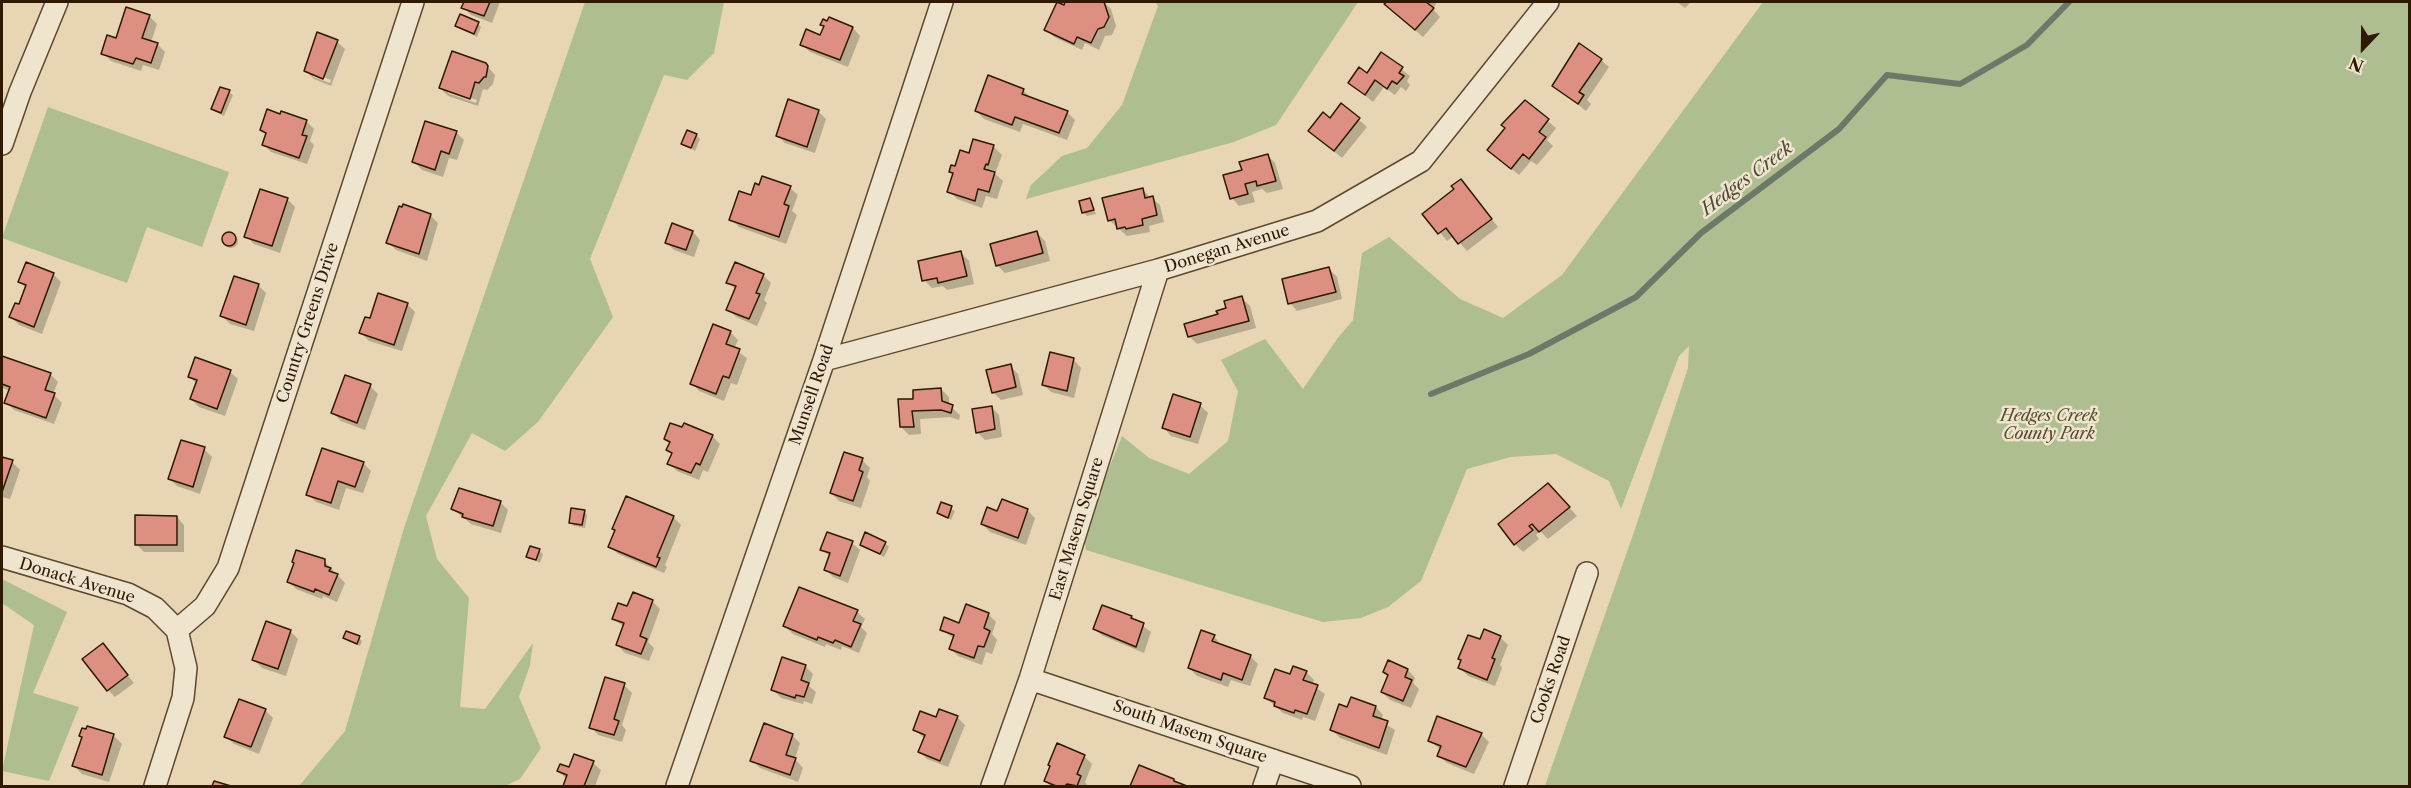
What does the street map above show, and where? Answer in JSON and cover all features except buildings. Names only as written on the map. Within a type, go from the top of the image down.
[{"type":"street","points":[[2,144],[20,92],[57,2]]},
{"type":"street","name":"Country Greens Drive","points":[[177,630],[205,606],[228,568],[413,2]]},
{"type":"street","name":"Munsell Road","points":[[676,786],[824,360],[942,2]]},
{"type":"street","name":"Donegan Avenue","points":[[824,360],[1158,270],[1317,221],[1421,161],[1548,2]]},
{"type":"street","name":"East Masem Square","points":[[992,786],[1030,679],[1158,270]]},
{"type":"street","name":"Donack Avenue","points":[[2,557],[128,594],[155,608],[177,630]]},
{"type":"street","name":"Cooks Road","points":[[1515,786],[1587,573]]},
{"type":"street","points":[[155,786],[183,698],[186,668],[177,630]]},
{"type":"street","name":"South Masem Square","points":[[1030,679],[1350,786]]},
{"type":"street","points":[[1264,786],[1273,760]]},
{"type":"green space","points":[[585,2],[724,2],[714,53],[687,80],[664,75],[590,259],[613,317],[538,422],[505,451],[472,433],[426,516],[437,559],[469,598],[460,707],[485,709],[533,643],[530,665],[519,697],[541,748],[520,779],[505,786],[299,786],[345,731],[404,528]]},
{"type":"green space","points":[[1155,2],[1358,2],[1276,125],[1234,142],[1026,199],[1031,185],[1062,156],[1087,148],[1122,105],[1158,6]]},
{"type":"green space","name":"Hedges Creek County Park","points":[[1763,2],[2409,2],[2409,786],[1545,786],[1635,529],[1688,368],[1689,346],[1679,356],[1621,509],[1609,481],[1556,454],[1511,457],[1467,469],[1421,581],[1388,607],[1361,618],[1323,622],[1086,550],[1083,533],[1122,436],[1149,458],[1189,474],[1228,441],[1238,391],[1221,360],[1265,339],[1303,389],[1337,339],[1353,320],[1362,253],[1389,237],[1460,299],[1503,318],[1562,275]]},
{"type":"green space","points":[[48,107],[229,172],[202,247],[147,227],[127,283],[2,238]]},
{"type":"green space","points":[[2,579],[67,612],[33,693],[79,707],[49,781],[2,771],[34,625],[2,603]]},
{"type":"waterway","name":"Hedges Creek","points":[[1431,394],[1529,354],[1636,297],[1701,233],[1839,129],[1887,75],[1960,84],[2027,45],[2069,2]]}]
